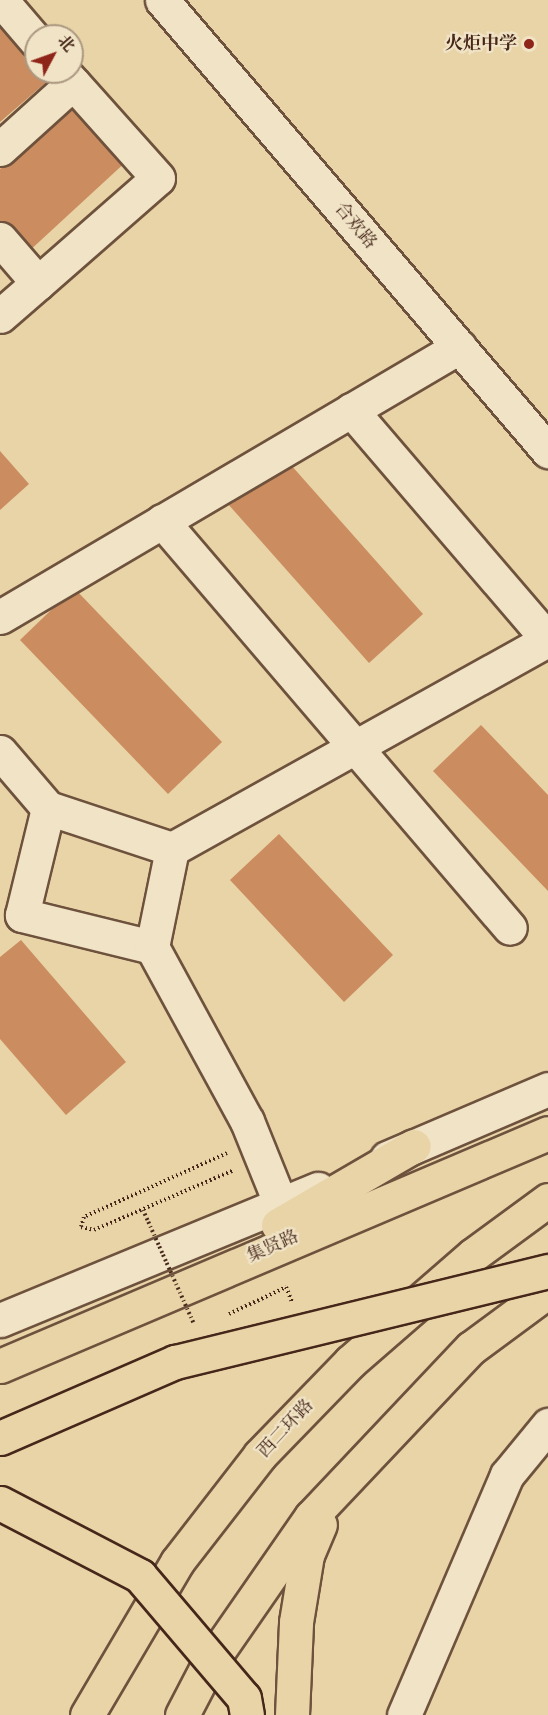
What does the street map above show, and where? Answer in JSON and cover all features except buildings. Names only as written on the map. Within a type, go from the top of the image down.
[{"type":"highway","name":"集贤路","points":[[0,1366],[548,1132]]},
{"type":"highway","points":[[144,1304],[414,1146]]},
{"type":"highway","name":"西二环路","points":[[87,1715],[177,1562],[260,1455],[350,1362],[473,1255],[548,1200]]},
{"type":"highway","points":[[0,1438],[175,1362],[548,1271]]},
{"type":"highway","points":[[182,1715],[214,1657],[334,1492],[471,1348],[548,1291]]},
{"type":"highway","points":[[291,1715],[296,1622],[307,1554],[334,1492]]},
{"type":"highway","points":[[0,1503],[140,1576],[244,1698],[247,1715]]},
{"type":"street","points":[[1,0],[24,27]]},
{"type":"street","name":"合欢路","points":[[162,0],[548,452]]},
{"type":"street","points":[[0,149],[62,84]]},
{"type":"street","points":[[0,316],[158,178],[73,84]]},
{"type":"street","points":[[0,239],[38,283]]},
{"type":"street","points":[[0,617],[459,347]]},
{"type":"street","points":[[0,752],[48,808],[172,849],[548,640],[351,410]]},
{"type":"street","points":[[162,521],[510,928]]},
{"type":"street","points":[[48,808],[11,921],[152,947]]},
{"type":"street","points":[[172,849],[152,947],[248,1121],[281,1205]]},
{"type":"street","points":[[0,1320],[281,1205],[548,1089]]},
{"type":"street","points":[[404,1715],[507,1475],[548,1425]]},
{"type":"path","points":[[203,1165],[80,1222],[88,1231],[143,1210],[240,1167]]},
{"type":"path","points":[[143,1210],[196,1329],[206,1325]]},
{"type":"path","points":[[226,1315],[286,1287],[295,1308]]},
{"type":"place","name":"火炬中学","points":[[529,44]]}]
